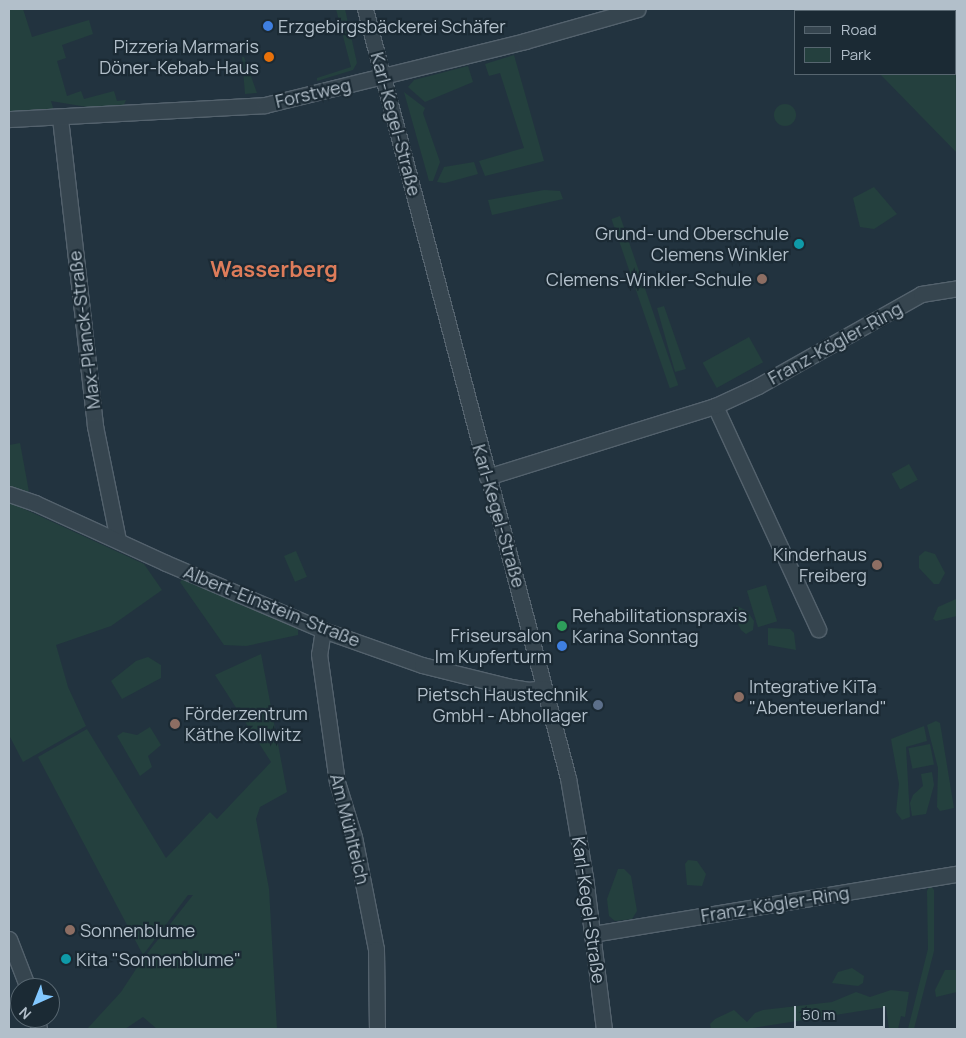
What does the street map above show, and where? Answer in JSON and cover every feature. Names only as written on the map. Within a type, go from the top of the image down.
[{"type":"street","name":"Karl-Kegel-Straße","points":[[365,9],[438,276],[487,477],[573,800],[593,934],[604,1029]]},
{"type":"street","name":"Forstweg","points":[[9,120],[265,104],[383,77],[638,9]]},
{"type":"street","name":"Max-Planck-Straße","points":[[60,118],[95,426],[118,540]]},
{"type":"street","name":"Franz-Kögler-Ring","points":[[487,477],[715,406],[758,386],[921,294],[957,288]]},
{"type":"street","points":[[715,406],[818,629]]},
{"type":"street","name":"Albert-Einstein-Straße","points":[[9,494],[323,630],[422,666],[511,687],[529,690],[544,688]]},
{"type":"street","name":"Am Mühlteich","points":[[323,630],[319,654],[337,782],[354,837],[376,949],[377,1029]]},
{"type":"street","name":"Franz-Kögler-Ring","points":[[593,934],[957,874]]},
{"type":"street","points":[[9,940],[24,978]]},
{"type":"green space","points":[[9,9],[23,9],[32,37],[89,20],[93,34],[62,45],[66,58],[57,61],[67,96],[81,91],[84,99],[114,91],[117,101],[126,100],[123,107],[111,111],[51,101],[54,111],[9,114]]},
{"type":"green space","points":[[336,9],[345,9],[357,63],[353,70],[317,81],[317,78],[351,67]]},
{"type":"green space","points":[[816,9],[957,9],[957,153],[881,75],[956,75],[956,10]]},
{"type":"green space","points":[[514,55],[544,161],[485,176],[479,161],[524,148],[500,73],[489,76],[485,64]]},
{"type":"green space","points":[[242,57],[244,57],[257,93],[245,94]]},
{"type":"green space","points":[[468,66],[473,82],[425,102],[408,87],[414,80]]},
{"type":"green space","points":[[404,92],[425,108],[423,113],[440,162],[433,181],[429,181]]},
{"type":"green space","points":[[785,104],[795,111],[796,115],[789,125],[785,126],[775,119],[774,115],[781,105]]},
{"type":"green space","points":[[474,162],[478,174],[445,183],[437,182],[444,167]]},
{"type":"green space","points":[[874,187],[897,214],[874,229],[860,227],[853,198]]},
{"type":"green space","points":[[544,190],[560,191],[563,199],[492,215],[488,200]]},
{"type":"green space","points":[[620,216],[678,385],[670,388],[611,219]]},
{"type":"green space","points":[[664,306],[686,369],[675,372],[657,308]]},
{"type":"green space","points":[[749,337],[763,362],[717,388],[703,363]]},
{"type":"green space","points":[[20,443],[29,492],[9,486],[9,445]]},
{"type":"green space","points":[[909,464],[918,480],[900,489],[892,474]]},
{"type":"green space","points":[[9,502],[144,564],[162,590],[111,626],[56,645],[68,687],[86,726],[23,762],[9,735]]},
{"type":"green space","points":[[296,551],[307,577],[295,582],[284,556]]},
{"type":"green space","points":[[925,551],[935,554],[945,573],[939,584],[934,584],[919,568],[919,556]]},
{"type":"green space","points":[[183,579],[298,629],[298,635],[246,646],[224,645],[180,582]]},
{"type":"green space","points":[[766,585],[777,621],[758,627],[747,591]]},
{"type":"green space","points":[[956,599],[957,616],[936,621],[933,619],[938,607]]},
{"type":"green space","points":[[737,606],[747,611],[754,621],[753,630],[746,634],[741,630],[731,609]]},
{"type":"green space","points":[[768,628],[790,629],[794,633],[796,650],[768,645]]},
{"type":"green space","points":[[261,654],[287,792],[260,807],[256,819],[269,889],[277,1029],[157,1029],[143,1017],[125,1029],[87,1029],[121,992],[142,960],[193,895],[188,895],[143,955],[38,757],[87,729],[166,858],[210,812],[217,819],[271,762],[215,675]]},
{"type":"green space","points":[[148,657],[161,665],[161,678],[122,699],[111,681],[136,661]]},
{"type":"green space","points":[[936,721],[940,723],[954,808],[940,811],[937,807],[938,768],[927,725]]},
{"type":"green space","points":[[924,726],[927,741],[906,747],[910,817],[902,820],[896,812],[899,784],[891,739]]},
{"type":"green space","points":[[150,727],[161,745],[148,756],[152,767],[140,776],[117,736],[123,732],[137,735]]},
{"type":"green space","points":[[930,744],[934,765],[912,769],[908,748]]},
{"type":"green space","points":[[932,772],[934,785],[926,814],[912,816],[910,803],[913,795],[923,786],[921,774]]},
{"type":"green space","points":[[688,860],[697,861],[706,874],[702,886],[687,885],[685,864]]},
{"type":"green space","points":[[618,869],[624,869],[631,876],[637,911],[632,919],[615,921],[609,916],[607,899]]},
{"type":"green space","points":[[930,885],[934,890],[934,951],[914,1029],[908,1029],[928,949],[927,891]]},
{"type":"green space","points":[[852,968],[864,976],[863,983],[858,986],[832,983],[838,972]]},
{"type":"green space","points":[[945,970],[957,970],[957,992],[936,997],[935,990]]},
{"type":"green space","points":[[891,990],[909,992],[905,1017],[901,1016],[898,1029],[889,1029],[886,1007],[746,1029],[711,1029],[710,1024],[715,1019],[734,1010],[747,1022],[755,1013],[763,1010],[832,1002],[856,992],[870,997]]},
{"type":"place","name":"Erzgebirgsbäckerei Schäfer","points":[[268,26]]},
{"type":"place","name":"Pizzeria Marmaris Döner-Kebab-Haus","points":[[269,57]]},
{"type":"place","name":"Grund- und Oberschule Clemens Winkler","points":[[799,244]]},
{"type":"place","name":"Clemens-Winkler-Schule","points":[[762,279]]},
{"type":"place","name":"Kinderhaus Freiberg","points":[[877,565]]},
{"type":"place","name":"Rehabilitationspraxis Karina Sonntag","points":[[562,626]]},
{"type":"place","name":"Friseursalon Im Kupferturm","points":[[562,646]]},
{"type":"place","name":"Integrative KiTa \"Abenteuerland\"","points":[[739,697]]},
{"type":"place","name":"Pietsch Haustechnik GmbH - Abhollager","points":[[598,705]]},
{"type":"place","name":"Förderzentrum Käthe Kollwitz","points":[[175,724]]},
{"type":"place","name":"Sonnenblume","points":[[70,930]]},
{"type":"place","name":"Kita \"Sonnenblume\"","points":[[66,959]]},
{"type":"district","name":"Wasserberg","points":[[274,270]]}]
